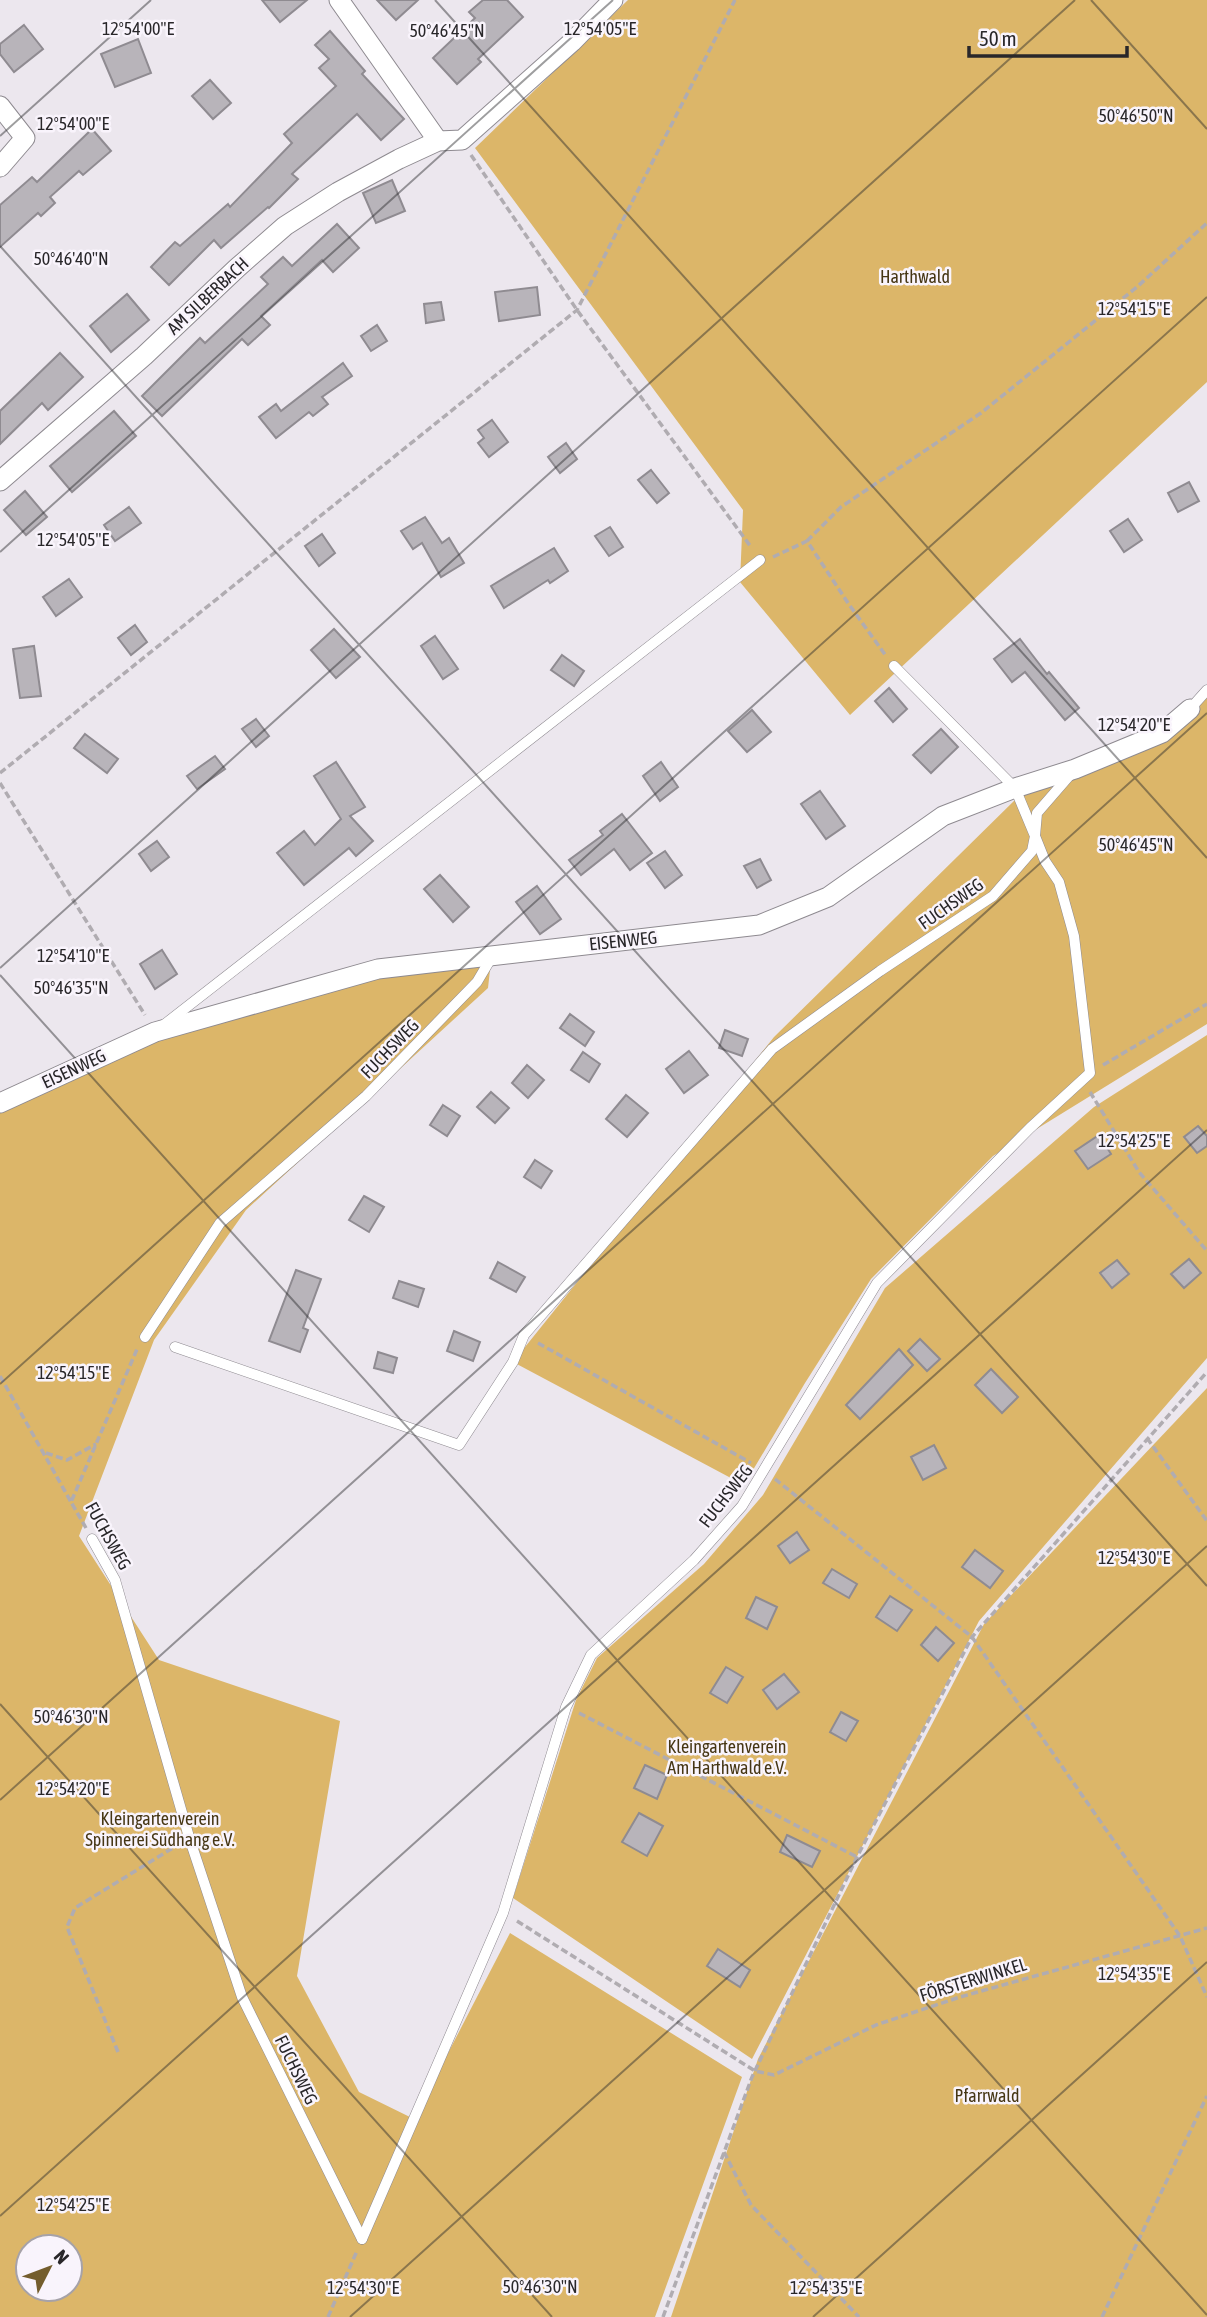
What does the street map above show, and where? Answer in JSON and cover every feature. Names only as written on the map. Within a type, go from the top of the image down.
[{"type":"street","points":[[339,0],[438,141]]},
{"type":"street","points":[[461,140],[572,42],[613,0]]},
{"type":"street","points":[[0,106],[26,138],[0,167]]},
{"type":"street","name":"AM SILBERBACH","points":[[0,481],[144,356],[285,226],[338,192],[438,141],[461,140]]},
{"type":"street","name":"EISENWEG","points":[[0,1103],[155,1032],[378,969],[759,925],[828,897],[943,816],[1015,788],[1075,769],[1162,733],[1189,709]]},
{"type":"lane","points":[[155,1032],[760,560]]},
{"type":"lane","points":[[894,666],[1015,788],[1045,861],[1059,882],[1074,936],[1087,1077]]},
{"type":"lane","name":"EISENWEG","points":[[1189,709],[1207,690]]},
{"type":"lane","points":[[1035,836],[1037,813],[1075,769]]},
{"type":"lane","name":"FUCHSWEG","points":[[175,1347],[459,1445],[513,1362],[524,1335],[772,1049],[880,971],[993,896],[1032,851],[1035,836]]},
{"type":"lane","name":"FUCHSWEG","points":[[145,1337],[220,1223],[366,1096],[477,982],[493,955]]},
{"type":"lane","name":"FUCHSWEG","points":[[362,2239],[503,1913],[566,1707],[591,1655],[694,1560],[742,1506],[877,1283],[1030,1129],[1087,1077]]},
{"type":"lane","name":"FUCHSWEG","points":[[92,1539],[115,1580],[189,1837],[242,1997],[362,2239]]},
{"type":"path","points":[[0,773],[577,310],[735,0]]},
{"type":"path","points":[[461,140],[577,310],[760,560],[768,560],[807,541],[841,507],[981,413],[1137,287],[1207,223]]},
{"type":"path","points":[[807,541],[894,666]]},
{"type":"path","points":[[0,783],[155,1032]]},
{"type":"path","points":[[1207,1004],[1087,1077],[1139,1172],[1207,1251]]},
{"type":"path","name":"FUCHSWEG","points":[[92,1539],[71,1502],[145,1337]]},
{"type":"path","points":[[663,2317],[755,2071],[857,1857],[972,1637],[1207,1372]]},
{"type":"path","points":[[0,1376],[71,1502]]},
{"type":"path","points":[[1147,1438],[1207,1521]]},
{"type":"path","points":[[44,1452],[67,1460],[96,1444]]},
{"type":"path","points":[[972,1637],[1180,1936],[1207,1997]]},
{"type":"path","points":[[566,1707],[857,1857]]},
{"type":"path","points":[[118,2052],[67,1927],[75,1908],[189,1837]]},
{"type":"path","points":[[503,1913],[755,2071]]},
{"type":"path","name":"FÖRSTERWINKEL","points":[[755,2071],[774,2075],[876,2025],[960,1997],[1207,1927]]},
{"type":"path","points":[[1102,2317],[1207,2096]]},
{"type":"path","points":[[724,2152],[751,2205],[859,2317]]},
{"type":"path","points":[[328,2317],[362,2239]]},
{"type":"green space","name":"Harthwald","points":[[628,0],[1207,0],[1207,382],[850,715],[740,582],[743,510],[475,148]]},
{"type":"green space","points":[[1207,694],[1207,1024],[993,1156],[871,1279],[744,1485],[513,1362],[774,1037],[1021,794],[1128,754]]},
{"type":"green space","name":"Kleingartenverein Spinnerei Südhang e.V.","points":[[491,961],[488,988],[246,1210],[154,1340],[79,1536],[159,1660],[340,1721],[297,1976],[359,2092],[414,2119],[510,1933],[742,2077],[655,2317],[0,2317],[0,1110],[153,1040],[380,975]]},
{"type":"green space","name":"Kleingartenverein Am Harthwald e.V.","points":[[1207,1035],[1207,1358],[979,1621],[752,2059],[513,1898],[576,1700],[597,1658],[704,1564],[763,1495],[885,1288],[1094,1107]]},
{"type":"green space","name":"Pfarrwald","points":[[1207,1388],[1207,2317],[671,2317],[758,2059],[984,1624]]},
{"type":"building","points":[[262,0],[307,0],[280,22]]},
{"type":"building","points":[[377,0],[418,0],[396,20]]},
{"type":"building","points":[[483,0],[507,0],[523,17],[478,59],[481,62],[457,84],[433,58],[475,18],[469,12]]},
{"type":"building","points":[[24,25],[43,49],[14,72],[0,54],[0,44]]},
{"type":"building","points":[[330,31],[365,71],[362,74],[404,119],[381,140],[357,114],[292,174],[298,179],[269,208],[221,248],[214,240],[169,285],[151,267],[175,242],[180,246],[228,204],[230,207],[292,143],[284,134],[336,86],[319,68],[329,59],[315,45]]},
{"type":"building","points":[[138,39],[151,73],[115,87],[101,54]]},
{"type":"building","points":[[210,80],[231,103],[213,119],[192,96]]},
{"type":"building","points":[[92,129],[111,151],[83,175],[79,171],[50,197],[55,203],[41,216],[38,213],[0,247],[0,205],[32,177],[37,182]]},
{"type":"building","points":[[392,180],[405,211],[376,223],[363,193]]},
{"type":"building","points":[[337,224],[359,248],[333,272],[322,260],[261,316],[270,325],[248,345],[242,339],[162,416],[142,396],[200,338],[205,343],[268,284],[261,277],[283,257],[292,266]]},
{"type":"building","points":[[537,287],[540,315],[499,321],[495,292]]},
{"type":"building","points":[[127,294],[149,320],[111,352],[90,326]]},
{"type":"building","points":[[441,302],[444,320],[426,323],[424,304]]},
{"type":"building","points":[[377,325],[387,341],[371,351],[361,336]]},
{"type":"building","points":[[60,353],[83,377],[48,410],[42,403],[0,444],[0,411]]},
{"type":"building","points":[[343,363],[352,376],[322,397],[328,404],[313,416],[309,412],[276,438],[259,417],[276,404],[281,411]]},
{"type":"building","points":[[114,411],[136,436],[72,492],[50,466]]},
{"type":"building","points":[[492,420],[508,442],[489,457],[478,443],[484,438],[478,430]]},
{"type":"building","points":[[566,443],[577,459],[560,473],[548,457]]},
{"type":"building","points":[[651,470],[669,493],[657,503],[638,480]]},
{"type":"building","points":[[1189,482],[1199,501],[1178,512],[1168,493]]},
{"type":"building","points":[[25,491],[47,517],[26,535],[4,510]]},
{"type":"building","points":[[129,507],[141,523],[115,541],[104,525]]},
{"type":"building","points":[[425,517],[442,543],[449,538],[464,563],[441,577],[422,543],[413,549],[401,531]]},
{"type":"building","points":[[1128,519],[1142,540],[1124,552],[1110,531]]},
{"type":"building","points":[[610,527],[623,547],[609,556],[595,536]]},
{"type":"building","points":[[322,534],[335,553],[319,566],[305,546]]},
{"type":"building","points":[[554,548],[568,571],[550,583],[548,580],[504,608],[491,586]]},
{"type":"building","points":[[69,579],[82,597],[56,616],[43,597]]},
{"type":"building","points":[[135,625],[147,642],[131,655],[118,638]]},
{"type":"building","points":[[334,629],[360,657],[336,678],[311,650]]},
{"type":"building","points":[[435,636],[458,669],[443,679],[421,646]]},
{"type":"building","points":[[1020,639],[1047,674],[1049,672],[1079,708],[1065,720],[1025,672],[1012,682],[994,659]]},
{"type":"building","points":[[34,646],[41,696],[20,698],[13,649]]},
{"type":"building","points":[[562,655],[584,671],[574,686],[551,670]]},
{"type":"building","points":[[889,688],[907,709],[893,722],[875,701]]},
{"type":"building","points":[[752,710],[771,732],[747,752],[728,731]]},
{"type":"building","points":[[256,719],[269,736],[256,747],[242,729]]},
{"type":"building","points":[[941,729],[958,747],[931,773],[913,755]]},
{"type":"building","points":[[85,734],[118,759],[107,773],[74,748]]},
{"type":"building","points":[[215,756],[225,769],[197,789],[187,776]]},
{"type":"building","points":[[336,762],[365,807],[350,816],[373,841],[356,856],[349,848],[304,885],[277,853],[304,831],[315,845],[341,819],[314,776]]},
{"type":"building","points":[[661,762],[678,787],[660,801],[643,776]]},
{"type":"building","points":[[820,791],[845,826],[826,839],[801,804]]},
{"type":"building","points":[[622,814],[652,853],[630,870],[614,849],[581,875],[569,860],[603,835],[600,831]]},
{"type":"building","points":[[157,841],[169,857],[151,871],[139,854]]},
{"type":"building","points":[[665,851],[682,875],[665,888],[647,863]]},
{"type":"building","points":[[760,859],[771,880],[757,888],[744,866]]},
{"type":"building","points":[[440,875],[469,907],[453,922],[424,889]]},
{"type":"building","points":[[537,886],[561,919],[540,934],[516,902]]},
{"type":"building","points":[[162,950],[177,974],[155,989],[140,964]]},
{"type":"building","points":[[570,1014],[594,1032],[585,1046],[560,1028]]},
{"type":"building","points":[[725,1030],[748,1039],[742,1056],[719,1048]]},
{"type":"building","points":[[689,1051],[708,1075],[684,1093],[666,1069]]},
{"type":"building","points":[[583,1052],[600,1064],[589,1082],[571,1070]]},
{"type":"building","points":[[527,1065],[544,1080],[528,1098],[512,1083]]},
{"type":"building","points":[[491,1092],[509,1108],[495,1123],[477,1107]]},
{"type":"building","points":[[626,1095],[648,1113],[627,1137],[606,1119]]},
{"type":"building","points":[[443,1105],[460,1116],[447,1136],[430,1125]]},
{"type":"building","points":[[1198,1126],[1207,1136],[1207,1146],[1197,1153],[1184,1137]]},
{"type":"building","points":[[1099,1135],[1111,1154],[1088,1169],[1075,1151]]},
{"type":"building","points":[[535,1160],[552,1171],[541,1188],[524,1177]]},
{"type":"building","points":[[364,1196],[384,1207],[369,1232],[349,1220]]},
{"type":"building","points":[[1189,1259],[1201,1273],[1184,1288],[1171,1274]]},
{"type":"building","points":[[1117,1260],[1129,1274],[1112,1288],[1100,1273]]},
{"type":"building","points":[[498,1262],[525,1277],[516,1292],[490,1278]]},
{"type":"building","points":[[296,1270],[321,1279],[303,1328],[308,1330],[300,1352],[269,1341]]},
{"type":"building","points":[[399,1281],[424,1289],[418,1307],[393,1298]]},
{"type":"building","points":[[454,1331],[480,1342],[473,1361],[447,1351]]},
{"type":"building","points":[[920,1339],[940,1359],[927,1371],[908,1351]]},
{"type":"building","points":[[899,1349],[913,1365],[860,1419],[846,1405]]},
{"type":"building","points":[[378,1352],[397,1358],[393,1373],[374,1368]]},
{"type":"building","points":[[991,1369],[1018,1397],[1002,1413],[975,1385]]},
{"type":"building","points":[[934,1445],[946,1468],[923,1480],[911,1457]]},
{"type":"building","points":[[797,1532],[809,1550],[790,1563],[778,1546]]},
{"type":"building","points":[[975,1550],[1003,1571],[990,1588],[962,1567]]},
{"type":"building","points":[[832,1569],[857,1584],[849,1598],[823,1583]]},
{"type":"building","points":[[890,1596],[912,1610],[897,1631],[876,1617]]},
{"type":"building","points":[[756,1597],[777,1607],[767,1629],[746,1618]]},
{"type":"building","points":[[936,1627],[954,1643],[938,1661],[921,1645]]},
{"type":"building","points":[[726,1667],[743,1677],[727,1703],[710,1693]]},
{"type":"building","points":[[784,1674],[799,1692],[777,1709],[763,1690]]},
{"type":"building","points":[[841,1712],[858,1721],[846,1741],[830,1732]]},
{"type":"building","points":[[645,1765],[667,1775],[657,1799],[634,1788]]},
{"type":"building","points":[[639,1813],[663,1826],[647,1856],[622,1842]]},
{"type":"building","points":[[787,1835],[820,1851],[812,1867],[780,1852]]},
{"type":"building","points":[[718,1949],[750,1970],[740,1987],[707,1966]]}]
